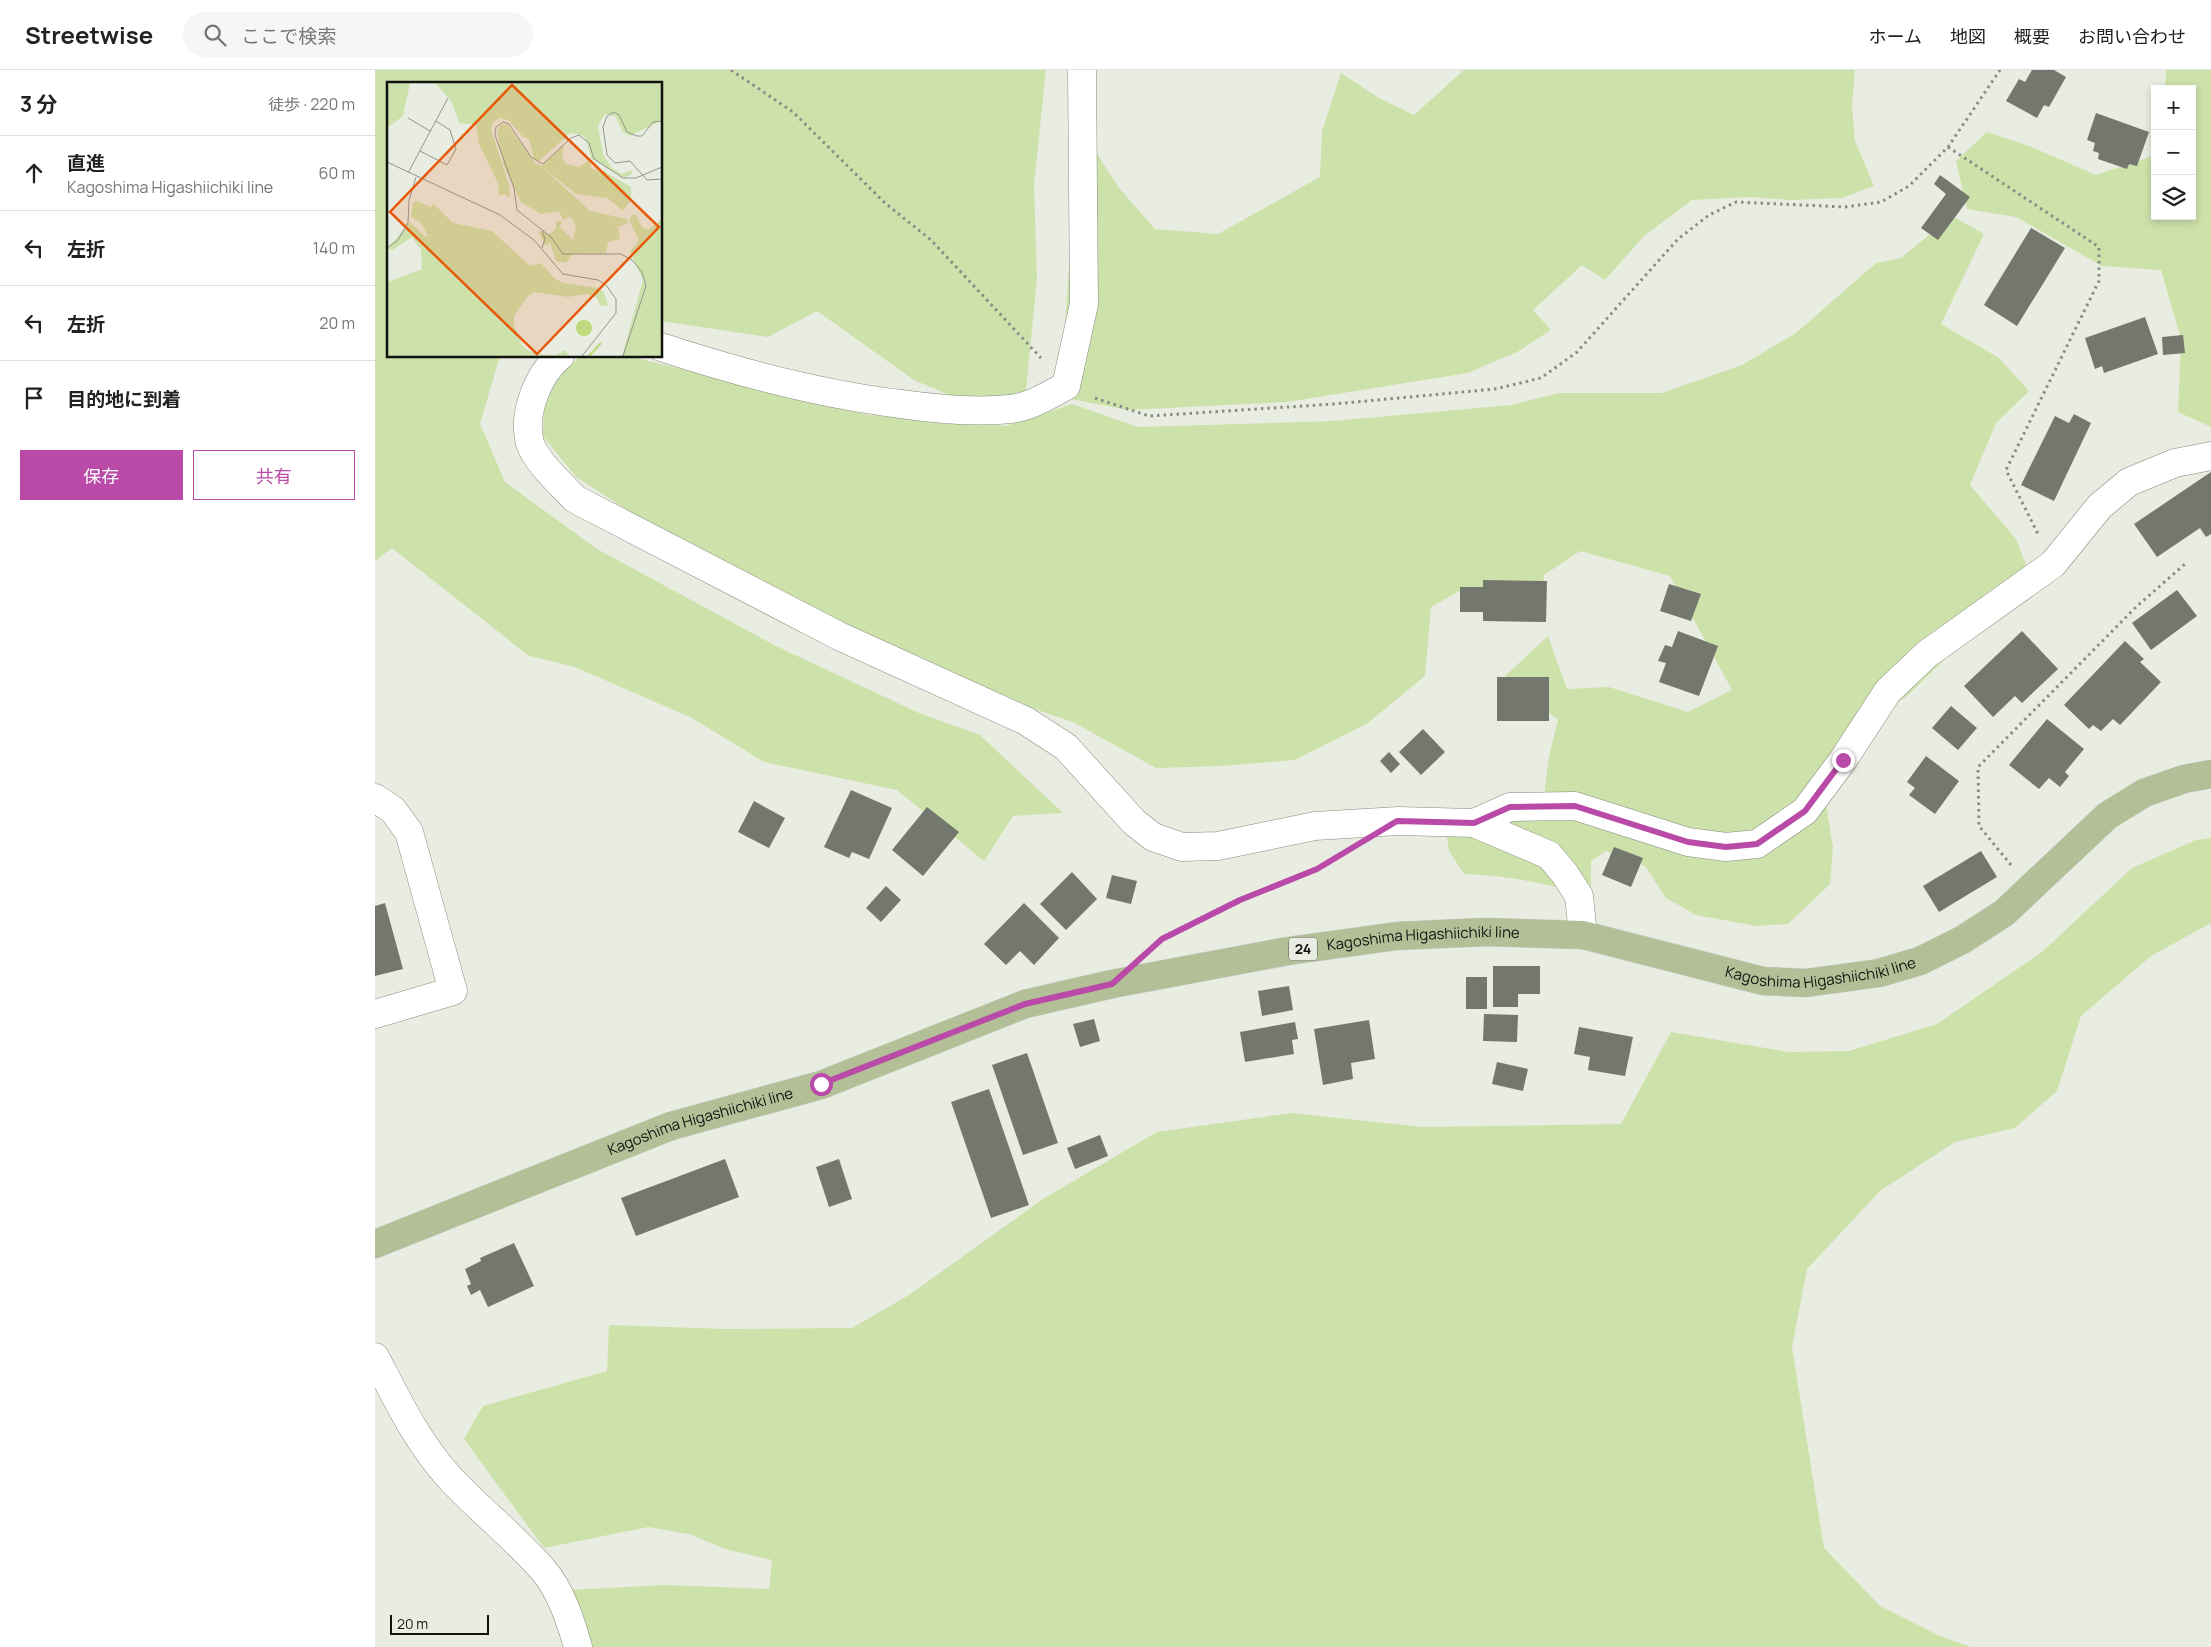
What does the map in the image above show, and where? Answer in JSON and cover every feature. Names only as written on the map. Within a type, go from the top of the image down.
[{"type":"main road","name":"Kagoshima Higashiichiki line","points":[[375,1244],[671,1126],[821,1084],[1025,1004],[1112,984],[1288,951],[1397,936],[1486,932],[1583,935],[1763,981],[1806,983],[1879,974],[1920,961],[1962,940],[2004,913],[2107,816],[2144,793],[2184,779],[2211,774]]},
{"type":"street","points":[[663,348],[735,371],[803,388],[863,400],[944,410],[1011,409],[1035,402],[1066,386],[1084,304],[1082,70]]},
{"type":"street","points":[[558,358],[550,364],[536,389],[529,418],[530,443],[546,469],[575,500],[839,636],[1026,721],[1066,746],[1134,822],[1153,837],[1182,847],[1218,846],[1315,826],[1397,821],[1474,823],[1549,855],[1565,874],[1579,896],[1583,935]]},
{"type":"street","points":[[1474,823],[1510,807],[1575,806],[1688,842],[1726,847],[1757,844],[1805,811],[1843,760],[1888,691],[1927,654],[2053,564],[2100,506],[2129,482],[2175,463],[2211,456]]},
{"type":"street","points":[[375,798],[393,810],[409,832],[453,991],[375,1014]]},
{"type":"street","points":[[375,1357],[411,1426],[433,1457],[449,1477],[545,1572],[564,1606],[578,1647]]},
{"type":"path","points":[[731,70],[793,112],[885,203],[931,240],[1066,386],[1109,404],[1149,416],[1334,404],[1495,388],[1541,378],[1577,352],[1678,239],[1709,215],[1736,202],[1845,207],[1881,202],[1909,186],[1948,147],[2000,70]]},
{"type":"path","points":[[1948,147],[2099,247],[2099,281],[2006,470],[2053,564]]},
{"type":"path","points":[[2031,889],[1979,826],[1978,767],[2136,607],[2185,564]]},
{"type":"path","points":[[1155,945],[1162,939],[1240,900],[1317,869],[1341,854]]},
{"type":"green space","points":[[375,70],[1046,70],[1034,185],[1037,279],[1026,390],[976,406],[914,380],[817,311],[768,337],[663,321],[663,82],[387,82],[387,358],[499,358],[480,424],[505,482],[597,549],[776,646],[919,713],[980,735],[1063,813],[1013,816],[984,861],[897,790],[764,762],[692,718],[575,667],[529,656],[392,548],[375,561]]},
{"type":"green space","points":[[1464,70],[1855,70],[1852,107],[1855,141],[1874,186],[1842,198],[1791,200],[1750,197],[1692,200],[1644,236],[1605,280],[1582,265],[1533,310],[1551,330],[1517,352],[1468,373],[1287,402],[1128,410],[1060,397],[1069,267],[1073,148],[1090,143],[1119,188],[1155,229],[1218,234],[1320,177],[1322,131],[1341,73],[1379,98],[1414,115]]},
{"type":"green space","points":[[2166,70],[2211,70],[2211,427],[2178,412],[2181,339],[2161,270],[2102,266],[2016,217],[1967,209],[1956,161],[1987,132],[2029,146],[2096,175],[2151,156],[2151,220],[2196,220],[2196,85],[2165,85]]},
{"type":"green space","points":[[1952,216],[1984,234],[1941,324],[1999,358],[2029,391],[1996,423],[1970,485],[2016,539],[2026,565],[1987,618],[1907,696],[1846,739],[1822,779],[1833,847],[1830,884],[1788,924],[1757,926],[1696,915],[1666,898],[1645,866],[1606,851],[1591,861],[1591,897],[1528,881],[1464,874],[1449,851],[1446,832],[1544,795],[1549,757],[1558,720],[1505,676],[1548,636],[1567,689],[1609,687],[1688,712],[1732,690],[1670,576],[1580,551],[1544,575],[1540,620],[1523,597],[1467,587],[1431,607],[1425,676],[1368,723],[1295,760],[1222,766],[1156,768],[1073,722],[832,641],[576,477],[543,436],[544,403],[561,375],[578,358],[636,358],[868,415],[1006,426],[1072,404],[1138,427],[1333,421],[1511,405],[1559,393],[1662,393],[1742,365],[1796,333],[1876,263],[1901,258]]},
{"type":"green space","points":[[2211,838],[2211,923],[2151,956],[2081,1016],[2057,1091],[2015,1128],[1955,1142],[1880,1191],[1807,1269],[1792,1347],[1824,1548],[1880,1606],[1940,1636],[1971,1647],[584,1647],[568,1590],[666,1585],[769,1589],[772,1560],[725,1549],[689,1534],[648,1527],[544,1548],[464,1439],[483,1406],[607,1371],[609,1325],[727,1329],[852,1328],[909,1295],[1043,1199],[1157,1132],[1292,1113],[1422,1127],[1621,1124],[1671,1032],[1789,1052],[1849,1051],[1937,1024],[2042,952],[2132,868],[2196,840]]},
{"type":"building","points":[[2032,70],[2054,70],[2066,77],[2049,107],[2044,105],[2037,118],[2006,101],[2019,79],[2025,82]]},
{"type":"building","points":[[2096,113],[2149,132],[2137,166],[2129,164],[2127,169],[2098,159],[2099,153],[2093,151],[2095,143],[2087,140]]},
{"type":"building","points":[[1940,175],[1970,197],[1938,240],[1921,228],[1946,194],[1934,184]]},
{"type":"building","points":[[2031,228],[2065,248],[2017,326],[1984,305]]},
{"type":"building","points":[[2145,317],[2158,354],[2104,373],[2102,366],[2095,369],[2085,338]]},
{"type":"building","points":[[2183,335],[2185,353],[2163,355],[2162,337]]},
{"type":"building","points":[[2074,414],[2091,423],[2054,501],[2021,485],[2055,416],[2069,423]]},
{"type":"building","points":[[2211,472],[2211,534],[2206,537],[2200,528],[2157,557],[2134,524]]},
{"type":"building","points":[[1483,580],[1547,581],[1546,622],[1483,621],[1483,612],[1460,612],[1460,587],[1483,587]]},
{"type":"building","points":[[1669,584],[1701,594],[1691,621],[1660,611]]},
{"type":"building","points":[[2177,590],[2197,616],[2151,650],[2132,623]]},
{"type":"building","points":[[1678,631],[1718,646],[1699,696],[1659,682],[1666,663],[1658,661],[1665,645],[1672,647]]},
{"type":"building","points":[[2022,631],[2058,669],[2022,703],[2015,696],[1993,717],[1964,686]]},
{"type":"building","points":[[2125,641],[2144,659],[2140,662],[2161,682],[2120,725],[2113,719],[2101,731],[2093,725],[2089,729],[2064,705]]},
{"type":"building","points":[[1497,677],[1549,677],[1549,721],[1497,721]]},
{"type":"building","points":[[1951,706],[1977,728],[1958,750],[1932,728]]},
{"type":"building","points":[[2047,719],[2084,749],[2065,772],[2069,776],[2060,787],[2049,778],[2039,789],[2009,765]]},
{"type":"building","points":[[1423,729],[1445,752],[1421,775],[1399,752]]},
{"type":"building","points":[[1389,752],[1400,764],[1391,773],[1380,761]]},
{"type":"building","points":[[1926,756],[1959,781],[1935,814],[1909,795],[1915,788],[1907,782]]},
{"type":"building","points":[[851,790],[892,808],[869,859],[852,852],[849,858],[824,847]]},
{"type":"building","points":[[754,801],[785,818],[769,848],[738,832]]},
{"type":"building","points":[[927,807],[959,832],[923,876],[892,850]]},
{"type":"building","points":[[1614,847],[1643,858],[1631,887],[1602,875]]},
{"type":"building","points":[[1981,851],[1997,877],[1939,912],[1923,886]]},
{"type":"building","points":[[1072,872],[1097,899],[1066,930],[1040,904]]},
{"type":"building","points":[[1112,875],[1137,881],[1131,904],[1106,898]]},
{"type":"building","points":[[886,886],[901,900],[881,922],[866,908]]},
{"type":"building","points":[[385,903],[403,969],[375,976],[375,906]]},
{"type":"building","points":[[1024,903],[1059,938],[1034,965],[1020,951],[1006,965],[984,944]]},
{"type":"building","points":[[1493,966],[1540,966],[1540,994],[1518,994],[1518,1007],[1493,1007]]},
{"type":"building","points":[[1466,977],[1487,977],[1487,1009],[1466,1009]]},
{"type":"building","points":[[1289,986],[1293,1010],[1262,1016],[1258,991]]},
{"type":"building","points":[[1484,1014],[1518,1015],[1517,1042],[1483,1041]]},
{"type":"building","points":[[1094,1019],[1100,1041],[1080,1047],[1073,1024]]},
{"type":"building","points":[[1369,1020],[1375,1059],[1351,1063],[1353,1079],[1323,1085],[1314,1029]]},
{"type":"building","points":[[1295,1022],[1298,1039],[1292,1040],[1294,1054],[1245,1062],[1240,1032]]},
{"type":"building","points":[[1579,1027],[1633,1037],[1625,1076],[1588,1070],[1590,1057],[1574,1054]]},
{"type":"building","points":[[1027,1053],[1058,1143],[1023,1155],[992,1065]]},
{"type":"building","points":[[1497,1062],[1528,1069],[1523,1091],[1492,1084]]},
{"type":"building","points":[[989,1089],[1029,1205],[991,1218],[951,1102]]},
{"type":"building","points":[[1100,1135],[1108,1156],[1075,1169],[1067,1148]]},
{"type":"building","points":[[725,1159],[739,1197],[636,1236],[621,1198]]},
{"type":"building","points":[[839,1159],[852,1199],[829,1207],[816,1167]]},
{"type":"building","points":[[514,1243],[534,1286],[488,1307],[480,1290],[471,1295],[467,1286],[471,1284],[465,1269],[481,1261],[480,1258]]},
{"type":"route","points":[[821,1084],[1025,1004],[1112,984],[1162,939],[1240,900],[1317,869],[1397,821],[1474,823],[1510,807],[1575,806],[1688,842],[1726,847],[1757,844],[1805,811],[1843,760]]}]
